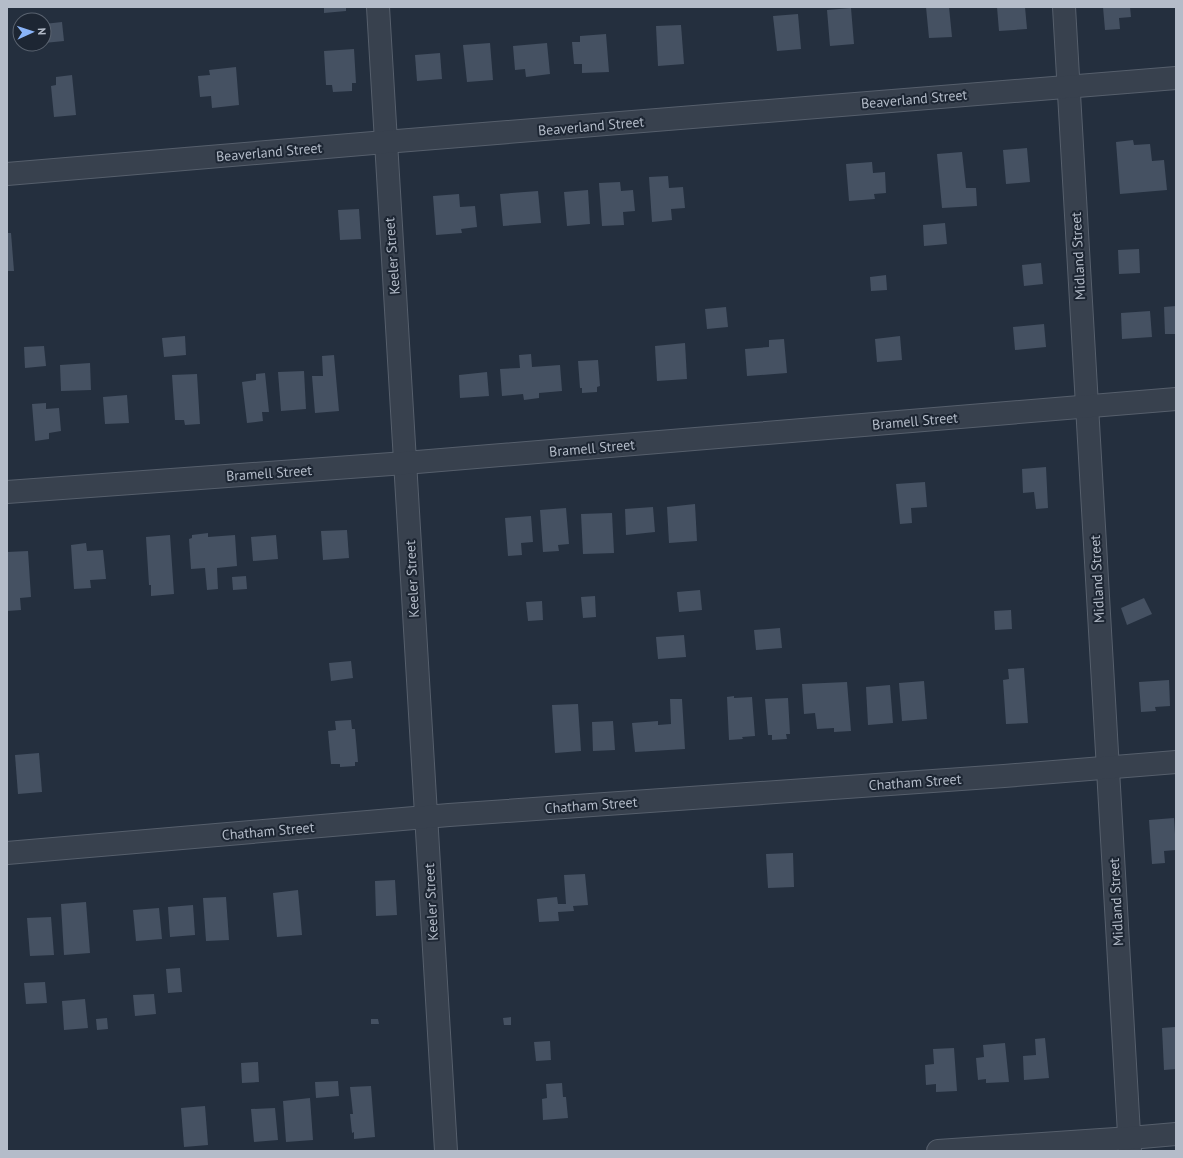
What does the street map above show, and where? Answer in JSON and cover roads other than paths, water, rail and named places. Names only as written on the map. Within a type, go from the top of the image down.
[{"type":"street","name":"Keeler Street","points":[[378,7],[446,1151]]},
{"type":"street","name":"Midland Street","points":[[1064,7],[1130,1144]]},
{"type":"street","name":"Beaverland Street","points":[[7,174],[1176,78]]},
{"type":"street","name":"Bramell Street","points":[[7,492],[405,464],[1176,399]]},
{"type":"street","name":"Chatham Street","points":[[7,853],[426,817],[1176,762]]},
{"type":"street","points":[[938,1151],[1130,1144],[1176,1134]]}]
